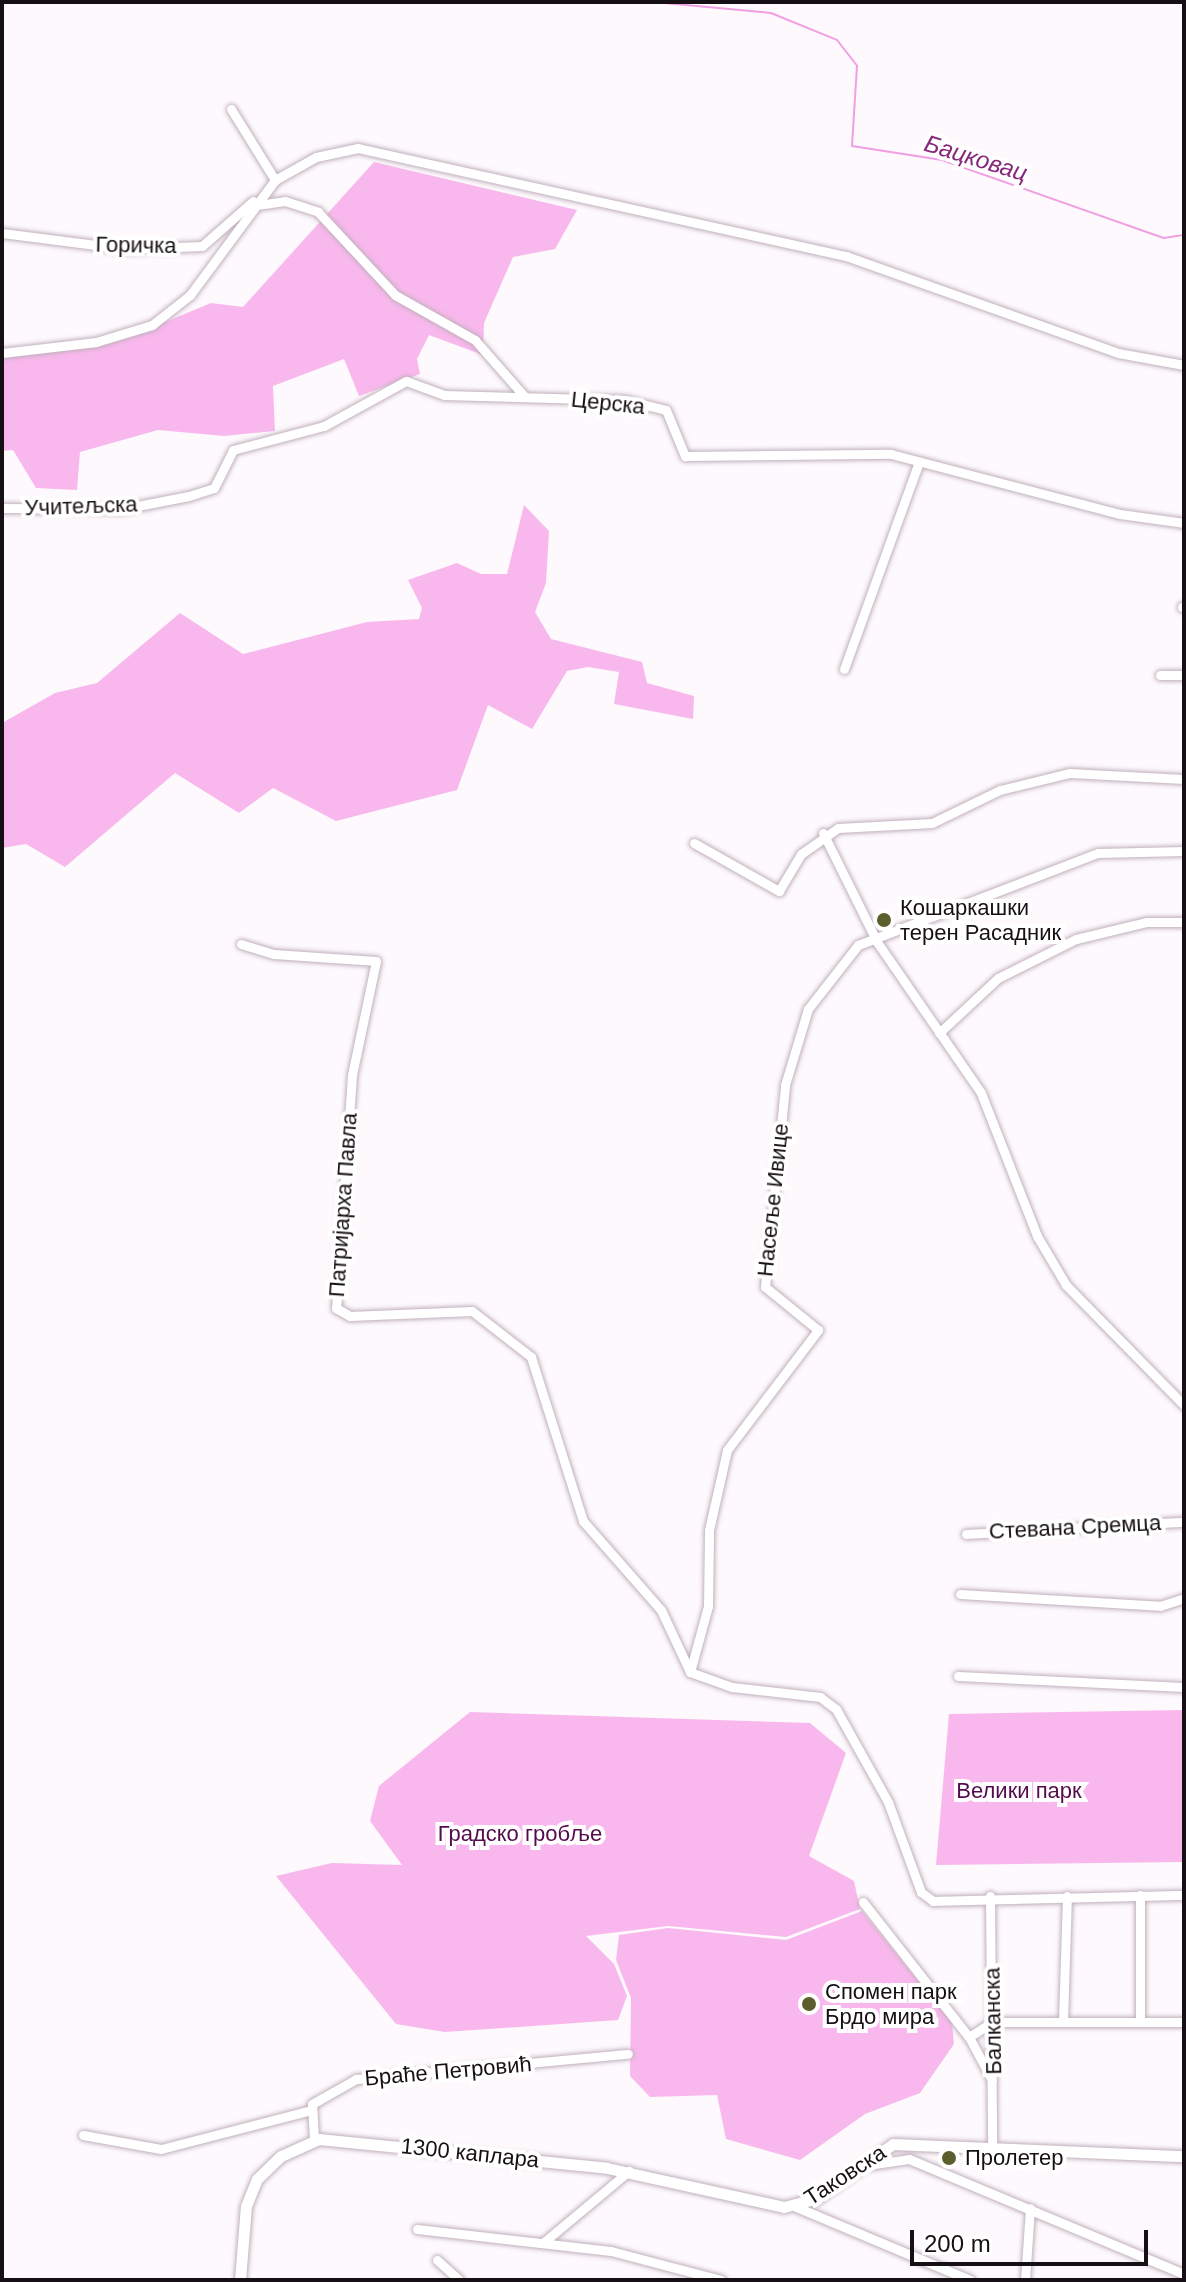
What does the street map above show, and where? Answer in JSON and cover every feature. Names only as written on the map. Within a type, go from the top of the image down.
[{"type":"street","points":[[231,109],[275,180]]},
{"type":"street","points":[[2,353],[96,342],[152,325],[190,295],[252,204],[275,180],[316,157],[376,150],[846,256],[1118,353],[1184,365]]},
{"type":"street","points":[[252,204],[285,201],[318,212],[395,295],[475,340],[524,396]]},
{"type":"street","name":"Горичка","points":[[2,233],[127,249],[202,246],[252,204]]},
{"type":"street","name":"Церска","points":[[324,426],[406,381],[444,395],[625,400],[666,410],[685,456],[863,451],[919,462],[1120,514],[1184,523]]},
{"type":"street","name":"Учитељска","points":[[2,508],[122,509],[189,496],[214,488],[233,450],[324,426]]},
{"type":"street","points":[[844,669],[919,462]]},
{"type":"street","points":[[1160,675],[1184,675]]},
{"type":"street","points":[[694,843],[779,891],[823,833],[932,823],[1000,790],[1070,773],[1184,779]]},
{"type":"street","points":[[823,833],[877,942],[981,1093],[1037,1236],[1066,1285],[1184,1405]]},
{"type":"street","points":[[877,942],[1025,876],[1098,853],[1184,851]]},
{"type":"street","points":[[939,1033],[998,978],[1076,939],[1147,922],[1184,922]]},
{"type":"street","name":"Насеље Ивице","points":[[690,1672],[708,1606],[709,1530],[727,1450],[818,1330],[765,1291],[785,1085],[808,1009],[858,945],[877,942]]},
{"type":"street","name":"Патријарха Павла","points":[[241,944],[274,954],[376,961],[352,1075],[336,1308],[350,1316],[472,1311],[531,1357],[583,1521],[661,1610],[690,1672]]},
{"type":"street","name":"Стевана Сремца","points":[[966,1534],[1184,1522]]},
{"type":"street","points":[[960,1594],[1160,1606],[1184,1598]]},
{"type":"street","points":[[690,1672],[732,1687],[820,1697],[836,1709],[888,1802],[921,1892],[933,1901],[990,1896],[1184,1895]]},
{"type":"street","points":[[958,1676],[1184,1687]]},
{"type":"street","points":[[1140,1895],[1140,2022]]},
{"type":"street","name":"Балканска","points":[[990,1896],[994,2083],[992,2147]]},
{"type":"street","points":[[1063,2022],[1067,1896]]},
{"type":"street","points":[[863,1902],[969,2037],[994,2083]]},
{"type":"street","points":[[969,2037],[992,2022],[1184,2022]]},
{"type":"street","name":"Браће Петровић","points":[[308,2111],[329,2089],[365,2077],[628,2054]]},
{"type":"street","points":[[83,2135],[153,2150],[308,2111],[314,2140],[281,2156],[255,2183],[240,2280]]},
{"type":"street","name":"1300 каплара","points":[[314,2140],[629,2171],[759,2205],[794,2206]]},
{"type":"street","name":"Таковска","points":[[794,2206],[893,2144],[1184,2156]]},
{"type":"street","points":[[853,2170],[909,2159],[1184,2274]]},
{"type":"street","points":[[544,2242],[629,2171]]},
{"type":"street","points":[[794,2206],[970,2280]]},
{"type":"street","points":[[1025,2280],[1030,2208]]},
{"type":"street","points":[[417,2229],[544,2242],[721,2280]]},
{"type":"street","points":[[437,2260],[459,2280]]},
{"type":"green space","points":[[374,162],[577,210],[555,249],[513,257],[484,323],[483,355],[429,335],[417,359],[420,374],[359,396],[344,359],[273,386],[275,431],[224,436],[158,430],[80,452],[77,490],[36,488],[13,450],[2,451],[2,354],[124,339],[211,303],[243,307]]},
{"type":"green space","points":[[524,505],[549,531],[546,583],[535,612],[551,639],[642,662],[647,683],[694,696],[693,719],[614,704],[619,672],[588,667],[567,671],[532,729],[488,705],[457,790],[336,821],[273,788],[239,813],[175,773],[65,867],[26,844],[2,848],[2,723],[55,693],[97,683],[180,613],[243,654],[367,622],[419,619],[422,608],[408,580],[457,563],[481,574],[507,574]]},
{"type":"green space","name":"Кошаркашки терен Расадник","points":[[880,911],[888,911],[893,920],[891,927],[880,929],[875,924],[875,916]]},
{"type":"green space","name":"Велики парк","points":[[1184,1710],[1184,1862],[936,1865],[949,1714]]},
{"type":"green space","name":"Градско гробље","points":[[470,1712],[810,1723],[846,1753],[809,1856],[854,1881],[860,1909],[786,1937],[668,1926],[586,1936],[614,1964],[627,1996],[618,2020],[445,2032],[396,2024],[276,1876],[332,1863],[402,1865],[370,1821],[379,1786]]},
{"type":"green space","name":"Спомен парк Брдо мира","points":[[862,1911],[952,2023],[954,2044],[920,2093],[865,2114],[800,2160],[726,2139],[717,2095],[650,2097],[630,2076],[631,1998],[616,1960],[619,1935],[668,1928],[786,1940]]},
{"type":"waterway","name":"Бацковац","points":[[664,3],[771,13],[837,40],[857,66],[852,146],[942,160],[1164,238],[1184,235]]},
{"type":"place","name":"Кошаркашки терен Расадник","points":[[884,920]]},
{"type":"place","name":"Спомен парк Брдо мира","points":[[809,2004]]},
{"type":"place","name":"Пролетер","points":[[949,2158]]}]
